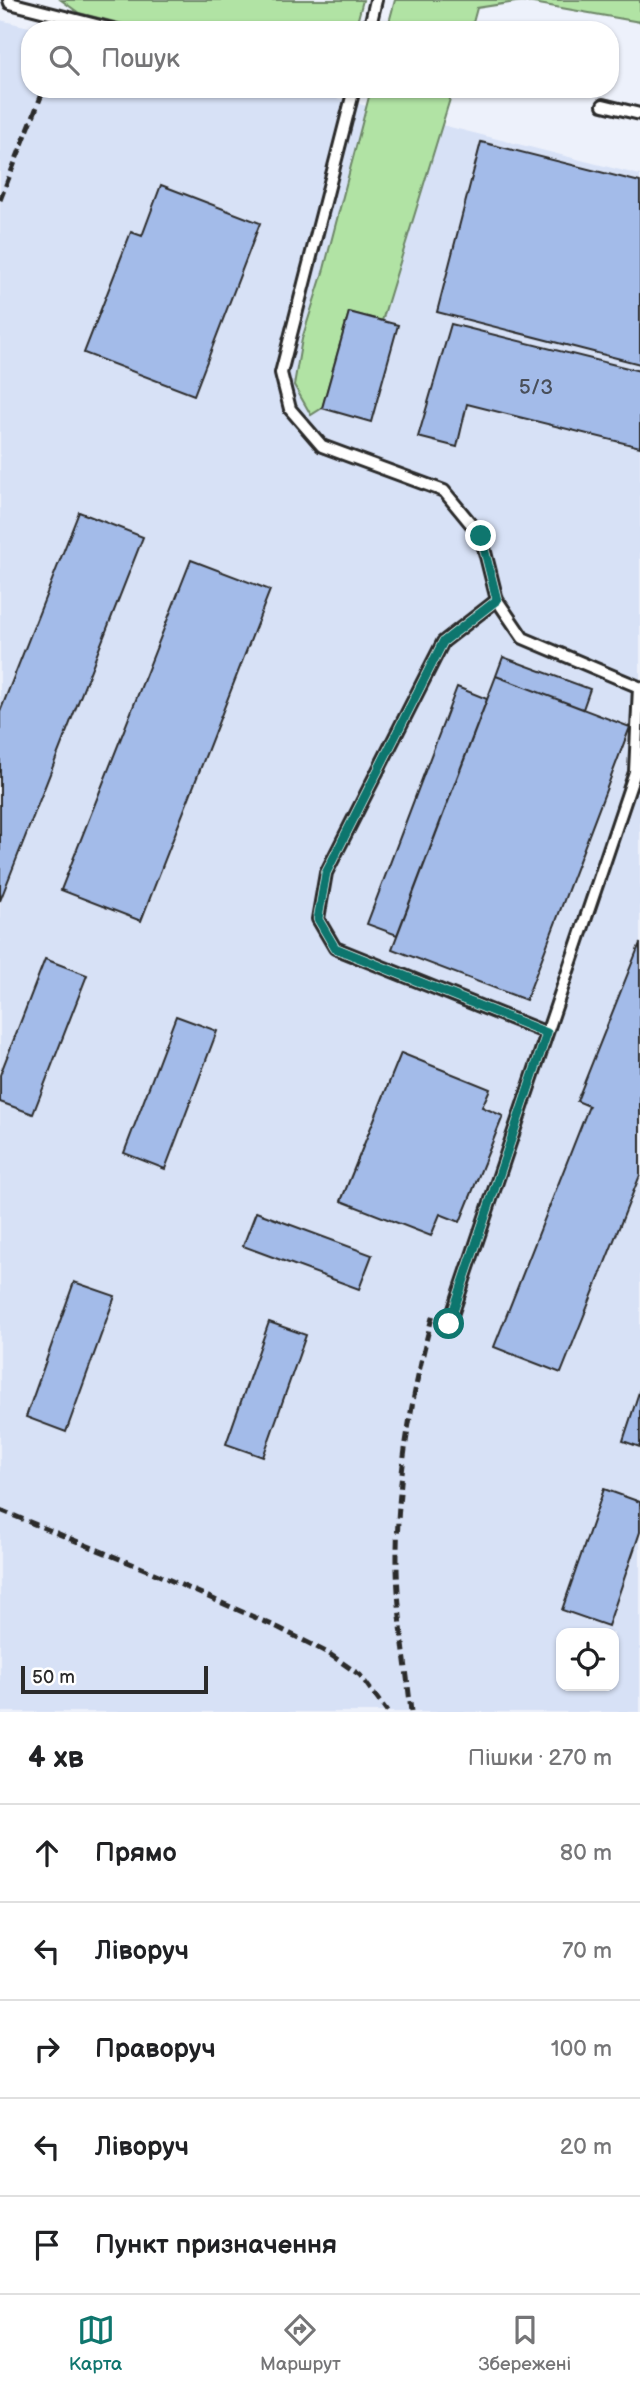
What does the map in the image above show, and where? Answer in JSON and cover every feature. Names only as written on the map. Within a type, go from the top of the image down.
[{"type":"lane","points":[[9,0],[10,3],[81,21]]},
{"type":"lane","points":[[371,21],[376,0]]},
{"type":"lane","points":[[351,98],[281,373],[290,410],[322,446],[444,491],[481,536],[497,600],[523,638],[639,687],[635,772],[449,1324]]},
{"type":"lane","points":[[603,105],[640,114]]},
{"type":"lane","points":[[497,600],[443,642],[326,873],[318,919],[335,948],[547,1033]]},
{"type":"shaded area","points":[[0,20],[21,25],[21,98],[336,98],[640,175],[640,1712],[0,1712]]},
{"type":"green space","points":[[61,0],[363,0],[357,21],[111,21],[79,13]]},
{"type":"green space","points":[[395,0],[640,0],[640,22],[522,1],[477,8],[473,21],[389,21]]},
{"type":"green space","points":[[369,98],[450,98],[382,321],[349,312],[322,408],[311,415],[294,385],[302,339],[324,269]]},
{"type":"building","points":[[481,142],[640,182],[640,364],[437,312]]},
{"type":"building","points":[[161,185],[260,223],[194,395],[84,353],[131,232],[142,236]]},
{"type":"building","points":[[349,312],[398,325],[371,422],[322,408]]},
{"type":"building","points":[[451,324],[640,371],[640,447],[467,404],[457,447],[418,437]]},
{"type":"building","points":[[79,512],[143,537],[0,901],[0,712]]},
{"type":"building","points":[[191,560],[270,590],[141,921],[61,890]]},
{"type":"building","points":[[503,657],[590,689],[583,709],[496,676]]},
{"type":"building","points":[[496,676],[630,727],[526,1000],[392,949]]},
{"type":"building","points":[[457,687],[487,699],[397,935],[367,924]]},
{"type":"building","points":[[640,943],[640,1175],[561,1373],[494,1347],[589,1106],[577,1101]]},
{"type":"building","points":[[45,959],[87,975],[33,1114],[0,1102],[0,1075]]},
{"type":"building","points":[[176,1016],[217,1031],[165,1169],[124,1153]]},
{"type":"building","points":[[401,1053],[490,1089],[482,1107],[503,1116],[460,1222],[440,1214],[431,1236],[341,1201]]},
{"type":"building","points":[[256,1212],[372,1255],[359,1289],[243,1246]]},
{"type":"building","points":[[74,1282],[115,1296],[66,1432],[26,1417]]},
{"type":"building","points":[[269,1322],[306,1335],[263,1457],[226,1444]]},
{"type":"building","points":[[640,1389],[640,1447],[623,1441]]},
{"type":"building","points":[[604,1489],[640,1502],[640,1532],[608,1626],[562,1610]]},
{"type":"railway","points":[[0,200],[40,98]]},
{"type":"railway","points":[[411,1712],[398,1586],[397,1536],[406,1440],[433,1314]]},
{"type":"railway","points":[[0,1510],[147,1570],[279,1628],[328,1653],[360,1675],[387,1712]]},
{"type":"route","points":[[449,1324],[547,1033],[335,948],[318,919],[326,873],[443,642],[497,600],[481,536]]}]
